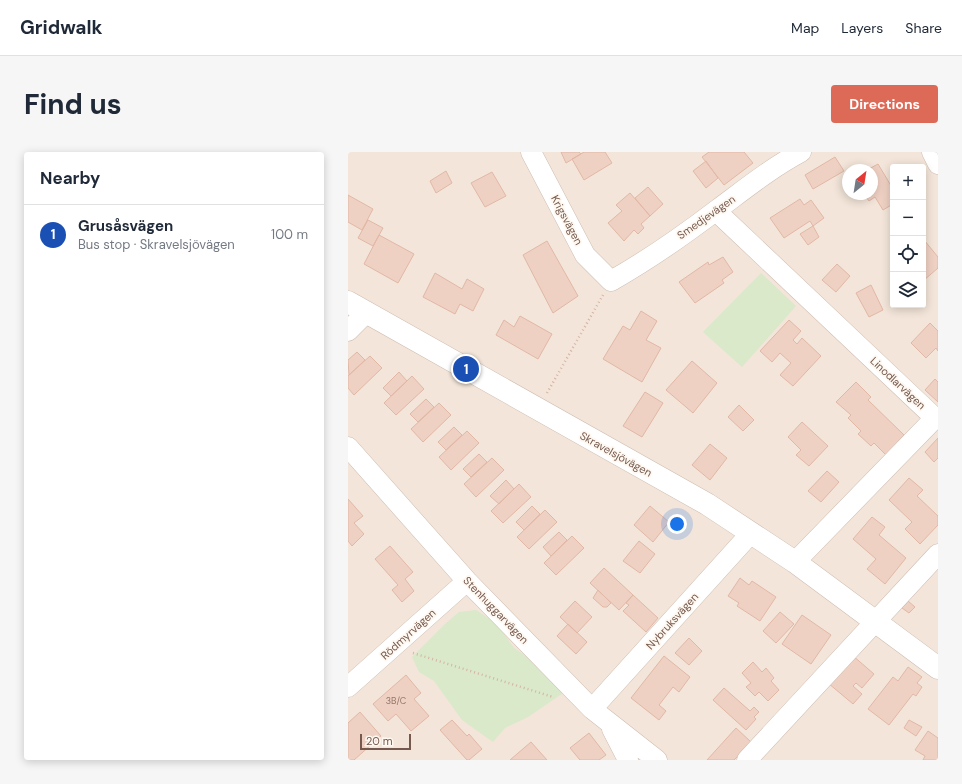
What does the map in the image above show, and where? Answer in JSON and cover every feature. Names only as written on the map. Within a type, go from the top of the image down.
[{"type":"street","name":"Krigsvägen","points":[[531,152],[585,255],[611,281]]},
{"type":"street","name":"Smedjevägen","points":[[611,281],[630,270],[716,211],[776,158],[801,152]]},
{"type":"street","points":[[932,152],[938,164]]},
{"type":"street","name":"Linodlarvägen","points":[[716,211],[935,418],[795,562]]},
{"type":"street","name":"Skravelsjövägen","points":[[348,302],[537,410],[707,504],[795,562],[938,668]]},
{"type":"street","points":[[348,331],[367,312]]},
{"type":"street","name":"Stenhuggarvägen","points":[[348,447],[467,581],[592,709],[657,760]]},
{"type":"street","name":"Nybruksvägen","points":[[592,709],[751,533]]},
{"type":"street","points":[[746,760],[938,554]]},
{"type":"street","name":"Rödmyrvägen","points":[[348,687],[467,581]]},
{"type":"street","points":[[611,725],[628,760]]},
{"type":"path","points":[[537,410],[611,281]]},
{"type":"path","points":[[393,647],[556,698]]},
{"type":"shaded area","points":[[348,152],[938,152],[938,760],[348,760]]},
{"type":"green space","points":[[761,273],[796,306],[742,367],[703,332]]},
{"type":"green space","points":[[476,610],[497,624],[514,648],[542,667],[566,691],[528,717],[505,728],[493,742],[462,720],[434,681],[419,672],[412,657],[459,612]]},
{"type":"building","points":[[561,152],[579,152],[581,154],[566,163]]},
{"type":"building","points":[[584,152],[605,152],[612,163],[584,180],[572,159]]},
{"type":"building","points":[[709,152],[744,152],[753,163],[724,185],[702,157]]},
{"type":"building","points":[[835,157],[842,168],[842,172],[813,189],[805,175]]},
{"type":"building","points":[[706,161],[718,178],[706,188],[693,171]]},
{"type":"building","points":[[878,164],[890,184],[890,206],[883,210],[877,200]]},
{"type":"building","points":[[446,171],[452,183],[436,193],[430,181]]},
{"type":"building","points":[[492,172],[506,196],[485,207],[471,183]]},
{"type":"building","points":[[648,187],[663,204],[650,216],[635,198]]},
{"type":"building","points":[[630,193],[650,216],[641,224],[644,228],[638,234],[634,230],[624,241],[608,223],[622,211],[616,205]]},
{"type":"building","points":[[348,195],[373,209],[362,230],[348,222]]},
{"type":"building","points":[[800,199],[804,205],[811,200],[824,218],[813,226],[810,221],[784,238],[770,218]]},
{"type":"building","points":[[368,220],[383,228],[373,246],[358,238]]},
{"type":"building","points":[[813,226],[819,237],[808,245],[800,234]]},
{"type":"building","points":[[379,235],[414,254],[398,283],[364,264]]},
{"type":"building","points":[[547,241],[578,296],[553,313],[523,255]]},
{"type":"building","points":[[926,242],[938,257],[938,268],[926,278]]},
{"type":"building","points":[[723,257],[733,272],[722,280],[724,283],[695,303],[679,282],[708,262],[709,265]]},
{"type":"building","points":[[837,264],[850,276],[836,292],[822,280]]},
{"type":"building","points":[[435,273],[462,289],[467,279],[484,289],[473,311],[460,304],[455,314],[423,297]]},
{"type":"building","points":[[871,285],[883,310],[869,317],[856,293]]},
{"type":"building","points":[[641,311],[657,321],[646,340],[661,348],[642,382],[603,359],[623,326],[630,330]]},
{"type":"building","points":[[520,316],[552,334],[538,359],[496,335],[504,320],[514,327]]},
{"type":"building","points":[[789,320],[801,331],[793,340],[797,344],[802,338],[821,356],[793,386],[780,375],[791,363],[780,353],[772,362],[760,351]]},
{"type":"building","points":[[930,323],[938,331],[938,351],[936,348],[926,358],[911,343]]},
{"type":"building","points":[[357,352],[365,360],[349,375],[348,360]]},
{"type":"building","points":[[370,356],[382,368],[354,395],[348,388],[348,376]]},
{"type":"building","points":[[692,361],[717,383],[693,413],[666,390]]},
{"type":"building","points":[[399,372],[407,381],[391,396],[383,388]]},
{"type":"building","points":[[412,376],[424,389],[396,415],[384,403]]},
{"type":"building","points":[[935,379],[938,382],[938,402],[925,390]]},
{"type":"building","points":[[856,382],[871,397],[868,400],[904,435],[886,455],[874,443],[871,446],[858,434],[861,431],[848,418],[851,415],[836,402]]},
{"type":"building","points":[[645,392],[663,403],[642,437],[623,426]]},
{"type":"building","points":[[426,399],[434,407],[418,422],[410,414]]},
{"type":"building","points":[[439,403],[451,415],[423,442],[411,429]]},
{"type":"building","points":[[739,405],[754,420],[743,431],[728,417]]},
{"type":"building","points":[[802,422],[828,446],[809,466],[796,455],[801,450],[788,437]]},
{"type":"building","points":[[454,427],[462,435],[446,450],[438,442]]},
{"type":"building","points":[[467,431],[479,443],[451,470],[439,457]]},
{"type":"building","points":[[938,438],[938,458],[934,462],[925,452]]},
{"type":"building","points":[[710,444],[727,458],[710,480],[692,465]]},
{"type":"building","points":[[479,454],[487,462],[471,477],[463,469]]},
{"type":"building","points":[[492,458],[504,470],[476,497],[464,484]]},
{"type":"building","points":[[827,471],[839,482],[821,502],[808,491]]},
{"type":"building","points":[[909,478],[923,490],[917,496],[938,516],[938,525],[920,544],[905,529],[912,522],[889,500]]},
{"type":"building","points":[[506,480],[514,489],[499,504],[490,496]]},
{"type":"building","points":[[519,484],[531,497],[503,523],[491,511]]},
{"type":"building","points":[[348,499],[363,516],[354,523],[364,534],[352,546],[348,541]]},
{"type":"building","points":[[532,506],[540,514],[524,530],[516,522]]},
{"type":"building","points":[[650,506],[669,522],[653,542],[634,525]]},
{"type":"building","points":[[545,510],[557,522],[529,549],[517,537]]},
{"type":"building","points":[[872,517],[885,527],[879,535],[906,558],[885,584],[867,569],[876,559],[853,539]]},
{"type":"building","points":[[559,532],[567,540],[551,556],[543,547]]},
{"type":"building","points":[[572,536],[584,548],[556,575],[544,563]]},
{"type":"building","points":[[639,541],[655,554],[640,573],[623,561]]},
{"type":"building","points":[[390,546],[413,572],[405,579],[414,591],[402,602],[392,590],[398,585],[375,559]]},
{"type":"building","points":[[604,568],[633,595],[619,610],[590,583]]},
{"type":"building","points":[[740,578],[749,585],[752,581],[776,597],[760,621],[737,606],[739,603],[728,596]]},
{"type":"building","points":[[598,590],[611,603],[607,607],[603,607],[593,598]]},
{"type":"building","points":[[633,595],[658,618],[646,632],[623,611],[629,605],[626,603]]},
{"type":"building","points":[[575,601],[592,617],[577,633],[560,617]]},
{"type":"building","points":[[908,601],[915,607],[909,613],[902,608]]},
{"type":"building","points":[[780,612],[794,624],[776,643],[763,631]]},
{"type":"building","points":[[802,615],[831,635],[811,664],[782,644]]},
{"type":"building","points":[[568,624],[587,642],[576,654],[557,636]]},
{"type":"building","points":[[689,638],[702,651],[689,665],[675,653]]},
{"type":"building","points":[[852,655],[874,674],[862,688],[856,683],[853,686],[862,694],[853,704],[828,683]]},
{"type":"building","points":[[664,656],[690,677],[679,692],[673,687],[659,705],[666,711],[659,720],[631,698]]},
{"type":"building","points":[[753,662],[762,672],[766,668],[774,678],[771,681],[779,690],[768,701],[759,692],[755,696],[746,687],[751,683],[742,673]]},
{"type":"building","points":[[908,667],[922,677],[917,683],[922,687],[916,696],[913,694],[889,725],[868,709],[893,677],[898,681]]},
{"type":"building","points":[[406,675],[421,693],[414,699],[429,716],[411,731],[396,714],[388,721],[373,704]]},
{"type":"building","points":[[724,688],[750,711],[754,707],[759,712],[754,717],[756,719],[746,730],[713,700]]},
{"type":"building","points":[[360,712],[381,736],[354,760],[348,760],[348,723]]},
{"type":"building","points":[[452,720],[467,736],[469,734],[482,749],[469,760],[467,760],[440,730]]},
{"type":"building","points":[[909,720],[922,727],[916,736],[904,728]]},
{"type":"building","points":[[736,728],[751,742],[734,760],[707,760]]},
{"type":"building","points":[[928,731],[938,738],[938,760],[923,760],[925,756],[915,750]]},
{"type":"building","points":[[589,733],[606,755],[599,760],[580,760],[570,748]]},
{"type":"building","points":[[531,742],[547,760],[510,760]]},
{"type":"place","name":"Grusåsvägen","points":[[466,369]]}]
